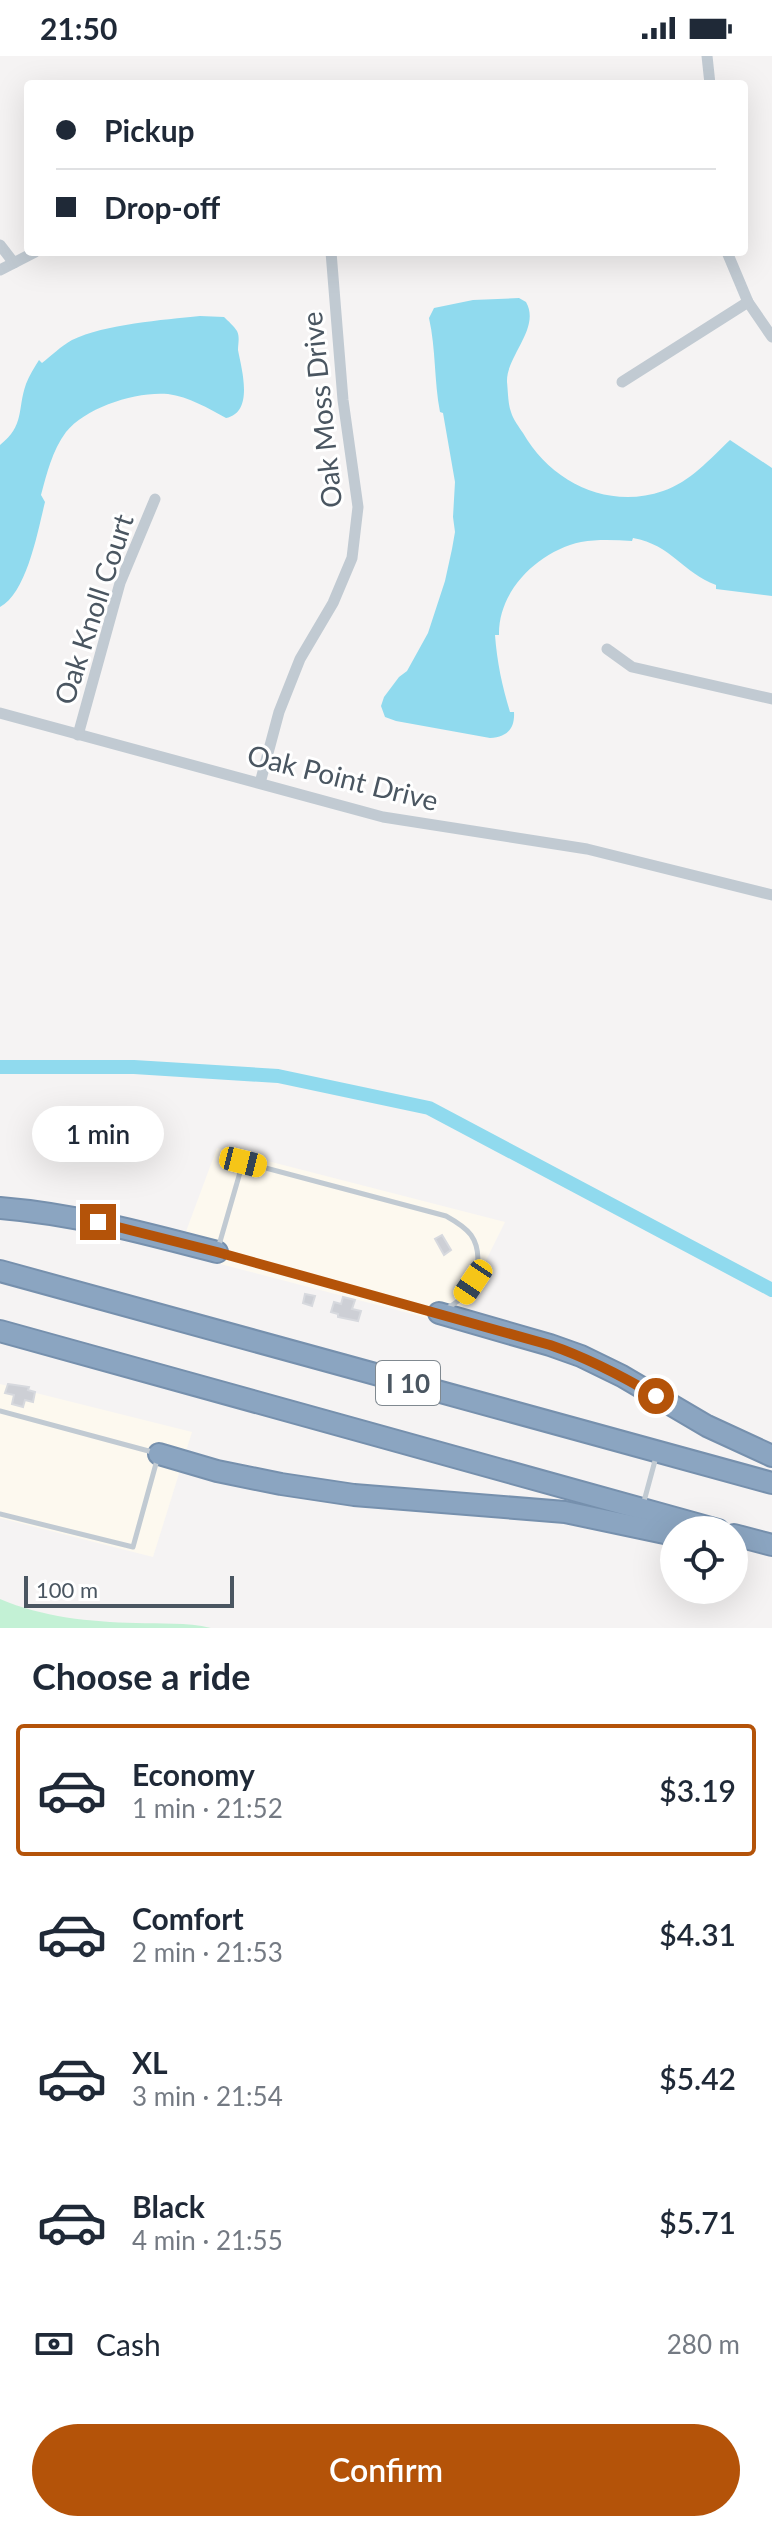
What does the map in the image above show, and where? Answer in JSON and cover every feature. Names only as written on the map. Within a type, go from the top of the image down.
[{"type":"highway","points":[[0,1208],[119,1226],[217,1252]]},
{"type":"highway","name":"I 10","points":[[0,1271],[772,1483]]},
{"type":"highway","points":[[439,1313],[581,1356],[622,1376],[707,1426],[772,1456]]},
{"type":"highway","name":"I 10","points":[[0,1331],[670,1516]]},
{"type":"highway","points":[[159,1454],[217,1471],[281,1484],[354,1495],[565,1512],[660,1532]]},
{"type":"highway","points":[[748,1539],[772,1545]]},
{"type":"highway","points":[[748,1552],[772,1557]]},
{"type":"street","points":[[707,56],[710,80]]},
{"type":"street","points":[[0,245],[14,263]]},
{"type":"street","points":[[0,270],[27,256]]},
{"type":"street","name":"Oak Moss Drive","points":[[260,783],[279,712],[300,659],[333,603],[352,558],[358,507],[343,400],[331,256]]},
{"type":"street","points":[[729,256],[748,302],[772,337]]},
{"type":"street","points":[[622,382],[748,302]]},
{"type":"street","name":"Oak Knoll Court","points":[[78,735],[120,583],[155,499]]},
{"type":"street","points":[[607,649],[632,667],[772,699]]},
{"type":"street","name":"Oak Point Drive","points":[[0,713],[383,817],[587,849],[772,895]]},
{"type":"lane","points":[[243,1162],[446,1216],[471,1235],[478,1259],[473,1282],[464,1296],[439,1313],[217,1252],[243,1162]]},
{"type":"lane","points":[[0,1411],[159,1454],[133,1547],[0,1514]]},
{"type":"lane","points":[[642,1508],[657,1452]]},
{"type":"shaded area","points":[[217,1148],[505,1222],[454,1325],[178,1253]]},
{"type":"shaded area","points":[[0,1384],[192,1432],[153,1557],[0,1518]]},
{"type":"green space","points":[[0,1599],[32,1610],[84,1620],[211,1628],[0,1628]]},
{"type":"water","points":[[519,298],[526,302],[529,322],[508,372],[508,397],[513,417],[535,450],[565,478],[583,488],[622,497],[642,496],[682,482],[730,440],[772,468],[772,596],[716,589],[716,585],[695,574],[668,553],[633,538],[632,541],[581,542],[550,554],[524,575],[505,603],[499,635],[495,635],[502,683],[514,718],[509,731],[490,738],[396,721],[385,717],[381,706],[384,697],[407,671],[428,633],[445,581],[455,532],[455,482],[438,400],[429,318],[434,308],[473,300]]},
{"type":"water","points":[[200,316],[224,317],[237,331],[244,390],[240,408],[226,418],[183,398],[168,394],[142,395],[113,402],[75,423],[61,439],[50,462],[41,495],[45,502],[24,575],[9,600],[0,607],[0,445],[17,424],[26,384],[39,360],[42,363],[72,340],[101,330]]},
{"type":"building","points":[[442,1235],[451,1250],[444,1255],[435,1239]]},
{"type":"building","points":[[305,1294],[315,1296],[312,1306],[303,1303]]},
{"type":"building","points":[[343,1297],[355,1300],[352,1309],[361,1311],[358,1321],[338,1317],[338,1314],[331,1312],[334,1302],[341,1304]]},
{"type":"building","points":[[8,1384],[29,1387],[28,1390],[35,1392],[33,1402],[25,1400],[23,1407],[12,1404],[14,1395],[5,1393]]},
{"type":"waterway","points":[[0,1067],[134,1067],[278,1076],[429,1108],[772,1290]]},
{"type":"route","points":[[98,1222],[550,1345],[581,1356],[656,1396]]}]
